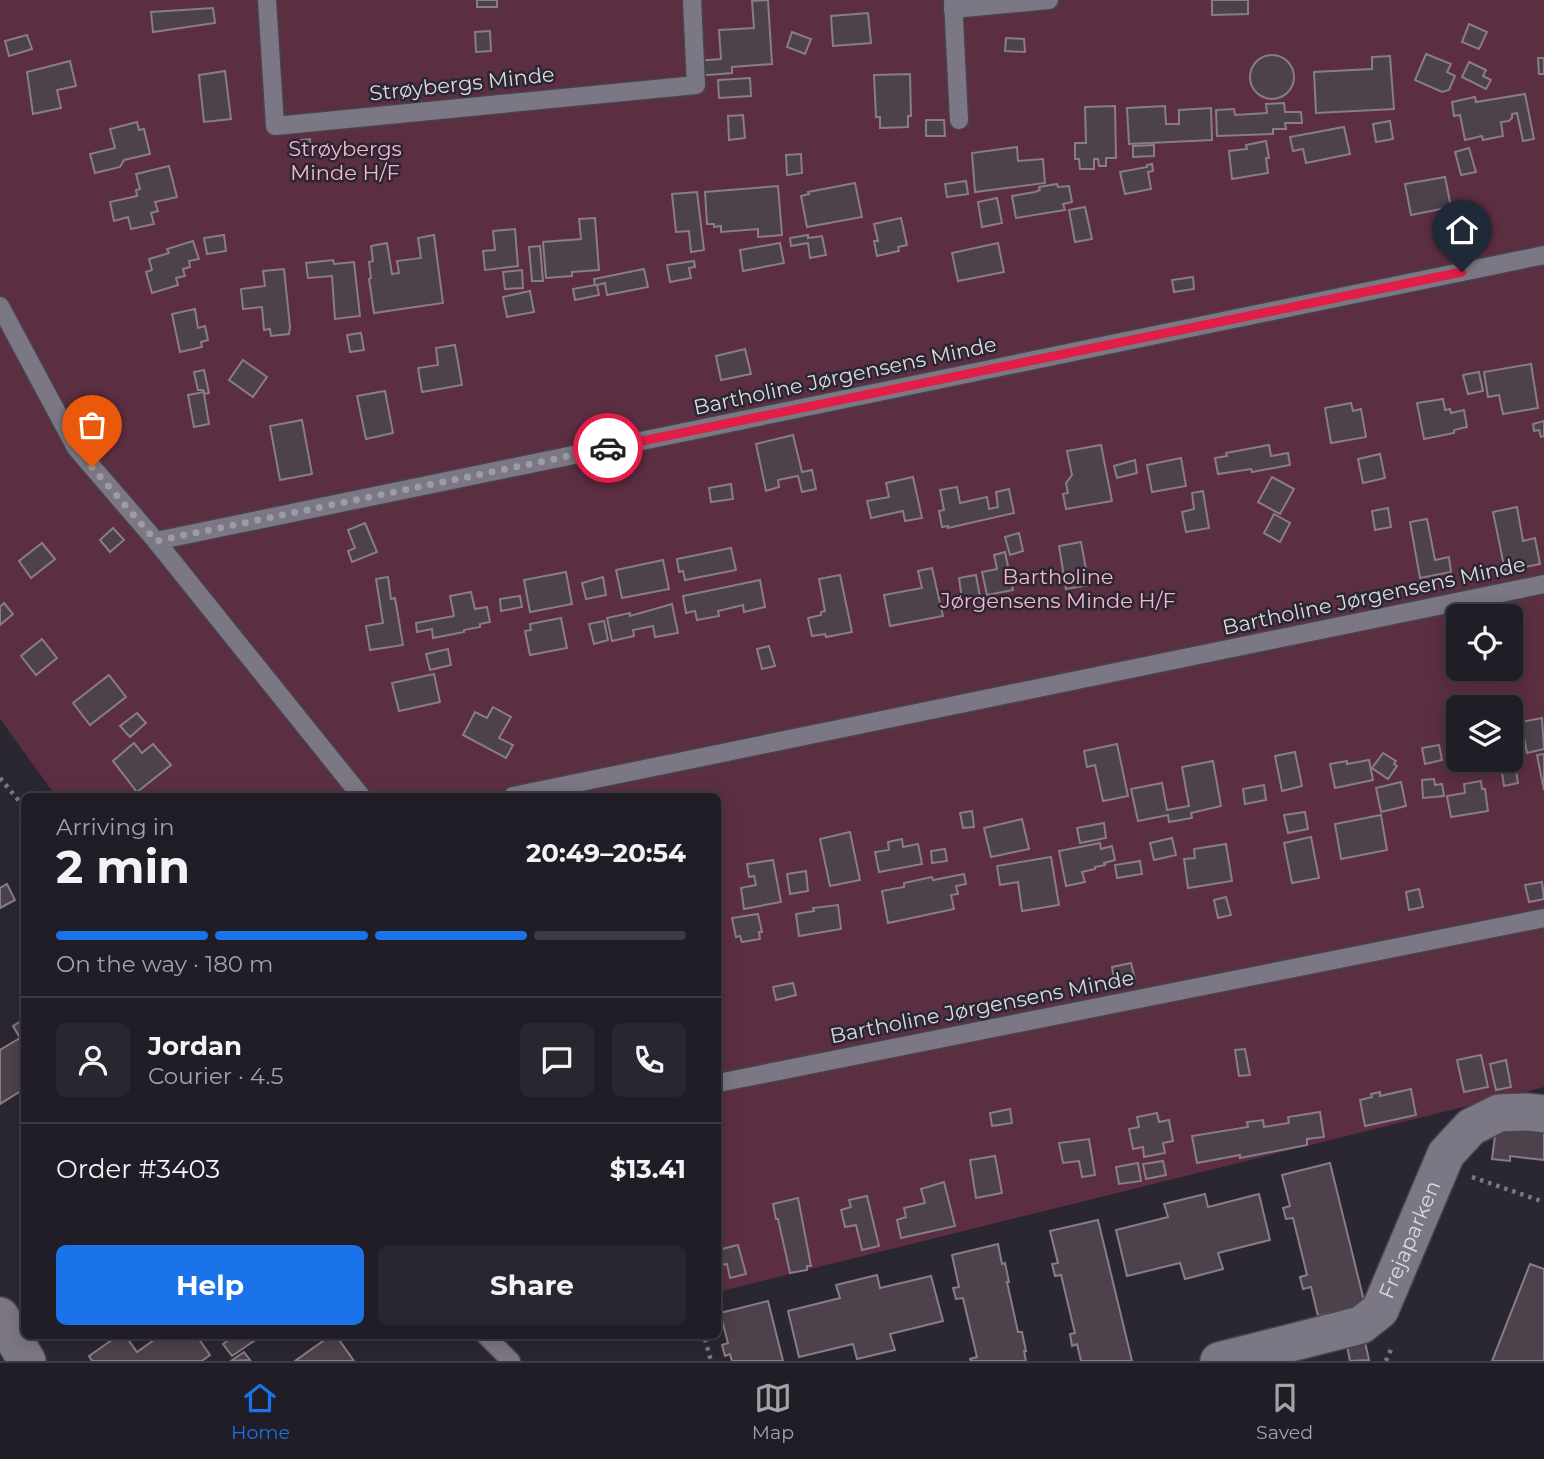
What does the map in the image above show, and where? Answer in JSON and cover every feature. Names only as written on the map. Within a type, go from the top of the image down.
[{"type":"street","name":"Frejaparken","points":[[1219,1361],[1361,1325],[1380,1310],[1446,1154],[1471,1126],[1499,1113],[1544,1114]]},
{"type":"street","points":[[0,1316],[16,1357]]},
{"type":"lane","name":"Strøybergs Minde","points":[[267,0],[275,126],[696,85],[692,0]]},
{"type":"lane","points":[[959,120],[953,4],[1049,0]]},
{"type":"lane","name":"Bartholine Jørgensens Minde","points":[[156,541],[1544,255]]},
{"type":"lane","points":[[0,306],[76,448],[156,541],[359,793]]},
{"type":"lane","name":"Bartholine Jørgensens Minde","points":[[528,793],[1544,584]]},
{"type":"lane","name":"Bartholine Jørgensens Minde","points":[[721,1082],[1544,918]]},
{"type":"lane","points":[[489,1339],[511,1361]]},
{"type":"path","points":[[0,778],[21,803]]},
{"type":"path","points":[[705,1339],[711,1361]]},
{"type":"green space","name":"Bartholine Jørgensens Minde H/F","points":[[0,0],[1544,0],[1544,1087],[721,1291],[721,793],[54,793],[0,719]]},
{"type":"building","points":[[477,0],[497,0],[497,7],[477,7]]},
{"type":"building","points":[[768,0],[772,64],[732,67],[732,73],[696,76],[695,61],[721,59],[719,30],[754,28],[752,1]]},
{"type":"building","points":[[1212,0],[1248,0],[1248,14],[1212,15]]},
{"type":"building","points":[[213,8],[215,23],[153,32],[151,12]]},
{"type":"building","points":[[868,13],[871,43],[833,46],[831,16]]},
{"type":"building","points":[[1469,24],[1487,32],[1479,49],[1462,42]]},
{"type":"building","points":[[490,31],[491,51],[476,52],[475,32]]},
{"type":"building","points":[[792,32],[811,39],[805,54],[787,47]]},
{"type":"building","points":[[27,35],[32,49],[9,56],[5,41]]},
{"type":"building","points":[[1006,38],[1024,39],[1025,52],[1005,51]]},
{"type":"building","points":[[1426,54],[1451,64],[1447,72],[1455,76],[1449,90],[1442,92],[1415,80]]},
{"type":"building","points":[[1272,55],[1281,56],[1288,61],[1293,68],[1293,86],[1288,93],[1281,98],[1272,99],[1263,98],[1256,93],[1251,86],[1250,77],[1251,68],[1256,61],[1263,56]]},
{"type":"building","points":[[1390,56],[1394,109],[1316,113],[1314,72],[1372,69],[1372,57]]},
{"type":"building","points":[[1538,58],[1544,58],[1544,74],[1539,74]]},
{"type":"building","points":[[70,61],[76,86],[57,90],[61,108],[33,114],[27,72]]},
{"type":"building","points":[[1469,62],[1486,70],[1483,76],[1491,80],[1486,89],[1462,77]]},
{"type":"building","points":[[225,71],[231,119],[204,122],[199,75]]},
{"type":"building","points":[[910,74],[911,116],[908,116],[908,127],[880,128],[880,117],[876,117],[874,75]]},
{"type":"building","points":[[750,78],[751,96],[719,98],[718,80]]},
{"type":"building","points":[[1525,94],[1534,139],[1523,141],[1517,113],[1512,114],[1509,121],[1501,122],[1503,136],[1483,140],[1482,136],[1465,140],[1460,115],[1454,116],[1452,102],[1475,97],[1476,102]]},
{"type":"building","points":[[1284,103],[1285,112],[1301,112],[1302,123],[1285,123],[1286,129],[1273,129],[1273,134],[1217,136],[1216,110],[1234,109],[1235,115],[1267,113],[1266,104]]},
{"type":"building","points":[[1115,106],[1116,158],[1106,158],[1106,166],[1099,166],[1098,159],[1094,159],[1094,169],[1080,169],[1079,159],[1075,159],[1075,143],[1086,143],[1085,107]]},
{"type":"building","points":[[1165,106],[1166,124],[1179,124],[1179,110],[1211,108],[1212,140],[1129,144],[1127,108]]},
{"type":"building","points":[[743,115],[745,138],[729,140],[728,116]]},
{"type":"building","points":[[926,120],[944,120],[945,136],[926,136]]},
{"type":"building","points":[[1390,121],[1393,139],[1376,142],[1373,124]]},
{"type":"building","points":[[137,122],[139,130],[144,129],[150,154],[124,160],[120,167],[95,173],[90,154],[115,148],[110,129]]},
{"type":"building","points":[[1344,127],[1350,154],[1306,163],[1303,149],[1293,151],[1290,137]]},
{"type":"building","points":[[310,139],[311,155],[293,156],[292,141]]},
{"type":"building","points":[[1266,141],[1268,173],[1232,179],[1229,151],[1247,149],[1246,145]]},
{"type":"building","points":[[1154,145],[1154,156],[1133,157],[1133,146]]},
{"type":"building","points":[[1017,147],[1018,161],[1043,159],[1045,183],[975,192],[972,153]]},
{"type":"building","points":[[1469,148],[1476,172],[1461,175],[1455,152]]},
{"type":"building","points":[[801,154],[802,173],[787,175],[786,155]]},
{"type":"building","points":[[1152,164],[1153,171],[1148,172],[1151,189],[1125,194],[1120,172]]},
{"type":"building","points":[[169,166],[177,197],[155,202],[158,211],[151,213],[154,224],[131,229],[128,217],[114,221],[110,202],[137,196],[136,190],[140,189],[136,174]]},
{"type":"building","points":[[1445,177],[1451,207],[1411,215],[1405,184]]},
{"type":"building","points":[[966,181],[968,194],[947,197],[945,184]]},
{"type":"building","points":[[855,183],[862,217],[807,227],[801,196],[809,194],[808,192]]},
{"type":"building","points":[[1057,184],[1058,187],[1069,186],[1072,202],[1063,204],[1065,210],[1016,218],[1012,196]]},
{"type":"building","points":[[778,186],[782,235],[758,237],[758,229],[721,232],[721,226],[707,224],[705,192]]},
{"type":"building","points":[[697,192],[704,250],[691,252],[689,231],[676,232],[672,194]]},
{"type":"building","points":[[997,198],[1002,223],[982,227],[978,202]]},
{"type":"building","points":[[1085,207],[1092,239],[1075,242],[1069,210]]},
{"type":"building","points":[[595,218],[599,270],[546,278],[543,242],[581,239],[579,219]]},
{"type":"building","points":[[901,218],[907,245],[898,247],[899,251],[877,256],[874,241],[878,241],[874,224]]},
{"type":"building","points":[[515,229],[518,266],[485,270],[483,251],[495,250],[493,231]]},
{"type":"building","points":[[224,235],[226,251],[207,254],[204,238]]},
{"type":"building","points":[[434,235],[443,303],[374,313],[369,279],[369,262],[373,261],[371,246],[387,243],[392,274],[399,273],[397,261],[421,258],[418,238]]},
{"type":"building","points":[[808,235],[808,238],[822,236],[826,255],[810,258],[808,243],[791,246],[790,238]]},
{"type":"building","points":[[193,241],[199,259],[189,261],[190,267],[183,269],[185,276],[176,278],[178,285],[152,293],[146,272],[152,270],[149,259],[169,253],[167,249]]},
{"type":"building","points":[[780,243],[784,263],[743,271],[740,250]]},
{"type":"building","points":[[998,243],[1004,272],[958,281],[952,253]]},
{"type":"building","points":[[540,246],[543,281],[532,281],[529,247]]},
{"type":"building","points":[[333,260],[334,264],[354,262],[360,316],[335,319],[332,276],[308,278],[306,263]]},
{"type":"building","points":[[694,261],[695,267],[689,268],[691,278],[670,282],[667,265]]},
{"type":"building","points":[[284,269],[289,334],[271,336],[270,329],[264,330],[262,307],[243,309],[241,289],[265,286],[263,271]]},
{"type":"building","points":[[644,269],[648,287],[607,295],[605,283],[597,285],[599,295],[575,300],[573,289],[595,285],[594,279]]},
{"type":"building","points":[[522,270],[523,288],[505,289],[503,272]]},
{"type":"building","points":[[1193,277],[1194,289],[1174,292],[1172,280]]},
{"type":"building","points":[[530,291],[534,312],[507,317],[503,297]]},
{"type":"building","points":[[195,309],[198,328],[205,326],[208,340],[201,342],[202,347],[180,352],[172,314]]},
{"type":"building","points":[[361,333],[364,350],[350,352],[347,335]]},
{"type":"building","points":[[455,345],[462,385],[422,392],[418,368],[438,365],[436,348]]},
{"type":"building","points":[[745,349],[751,374],[721,380],[716,356]]},
{"type":"building","points":[[243,360],[267,377],[253,397],[229,380]]},
{"type":"building","points":[[1531,364],[1538,408],[1503,414],[1499,395],[1488,397],[1484,372]]},
{"type":"building","points":[[204,370],[209,393],[204,394],[209,424],[194,427],[188,395],[204,392],[198,390],[194,372]]},
{"type":"building","points":[[1479,372],[1483,391],[1468,394],[1463,375]]},
{"type":"building","points":[[385,391],[393,433],[366,439],[357,396]]},
{"type":"building","points":[[1443,399],[1445,410],[1450,409],[1451,413],[1464,410],[1467,427],[1454,430],[1454,433],[1424,439],[1417,403]]},
{"type":"building","points":[[1351,403],[1353,411],[1361,409],[1366,437],[1331,443],[1325,408]]},
{"type":"building","points":[[302,420],[312,474],[280,480],[270,426]]},
{"type":"building","points":[[1544,421],[1544,436],[1541,437],[1539,430],[1534,431],[1533,424]]},
{"type":"building","points":[[793,435],[802,472],[812,470],[816,489],[802,492],[798,476],[778,480],[779,487],[766,491],[756,444]]},
{"type":"building","points":[[1101,445],[1112,501],[1066,509],[1063,494],[1068,493],[1066,483],[1072,475],[1067,451]]},
{"type":"building","points":[[1269,445],[1271,456],[1288,453],[1290,465],[1252,472],[1251,469],[1218,474],[1215,458],[1227,456],[1226,453]]},
{"type":"building","points":[[1380,454],[1385,478],[1363,483],[1358,459]]},
{"type":"building","points":[[1181,458],[1186,486],[1152,492],[1147,465]]},
{"type":"building","points":[[1135,460],[1137,473],[1117,478],[1114,466]]},
{"type":"building","points":[[913,477],[922,518],[905,521],[903,511],[871,518],[867,501],[889,497],[886,483]]},
{"type":"building","points":[[1272,477],[1294,489],[1280,514],[1258,502]]},
{"type":"building","points":[[731,484],[733,499],[711,502],[709,488]]},
{"type":"building","points":[[957,487],[960,503],[987,497],[989,509],[998,507],[996,492],[1009,489],[1014,513],[948,528],[942,527],[939,511],[944,510],[940,490]]},
{"type":"building","points":[[1203,491],[1209,528],[1186,532],[1182,512],[1194,509],[1192,493]]},
{"type":"building","points":[[1517,507],[1523,541],[1535,538],[1540,564],[1505,571],[1493,512]]},
{"type":"building","points":[[1388,508],[1391,527],[1375,530],[1372,511]]},
{"type":"building","points":[[1274,514],[1290,523],[1280,542],[1264,533]]},
{"type":"building","points":[[1427,519],[1435,560],[1449,557],[1451,572],[1420,578],[1410,522]]},
{"type":"building","points":[[365,523],[377,552],[352,562],[348,551],[355,548],[348,530]]},
{"type":"building","points":[[113,528],[124,540],[110,552],[100,540]]},
{"type":"building","points":[[1019,533],[1023,551],[1010,555],[1005,537]]},
{"type":"building","points":[[1081,542],[1089,585],[1066,589],[1059,546]]},
{"type":"building","points":[[42,543],[55,559],[31,578],[19,561]]},
{"type":"building","points":[[731,548],[736,570],[685,580],[683,571],[679,572],[677,559]]},
{"type":"building","points":[[1005,552],[1013,590],[987,595],[982,572],[997,569],[994,555]]},
{"type":"building","points":[[663,560],[669,589],[622,598],[616,570]]},
{"type":"building","points":[[932,568],[943,616],[890,626],[884,595],[922,588],[918,571]]},
{"type":"building","points":[[566,572],[572,604],[530,612],[524,580]]},
{"type":"building","points":[[840,575],[852,632],[826,637],[825,634],[812,636],[808,618],[821,615],[821,612],[825,611],[819,579]]},
{"type":"building","points":[[976,575],[980,597],[962,600],[959,578]]},
{"type":"building","points":[[388,577],[391,599],[395,598],[403,645],[370,650],[366,626],[383,623],[376,579]]},
{"type":"building","points":[[603,577],[606,595],[586,599],[582,583]]},
{"type":"building","points":[[760,580],[765,607],[744,612],[743,605],[718,611],[719,616],[697,620],[695,611],[686,613],[683,596]]},
{"type":"building","points":[[471,592],[475,609],[487,607],[490,622],[464,632],[433,638],[432,629],[417,632],[416,623],[454,616],[450,596]]},
{"type":"building","points":[[520,596],[522,607],[501,611],[500,599]]},
{"type":"building","points":[[4,603],[13,614],[0,625],[0,607]]},
{"type":"building","points":[[672,604],[678,633],[655,637],[653,626],[633,630],[634,636],[612,641],[607,618],[630,613],[630,616]]},
{"type":"building","points":[[561,618],[567,648],[530,655],[525,631],[531,630],[530,624]]},
{"type":"building","points":[[604,621],[608,640],[594,644],[589,624]]},
{"type":"building","points":[[42,639],[57,658],[36,675],[21,656]]},
{"type":"building","points":[[769,646],[775,666],[762,669],[757,649]]},
{"type":"building","points":[[448,649],[451,665],[430,670],[426,654]]},
{"type":"building","points":[[434,674],[440,702],[399,711],[392,683]]},
{"type":"building","points":[[109,675],[126,697],[90,725],[73,703]]},
{"type":"building","points":[[493,707],[511,717],[499,738],[513,745],[506,758],[463,735],[475,712],[487,718]]},
{"type":"building","points":[[137,713],[146,723],[130,737],[120,726]]},
{"type":"building","points":[[1542,718],[1544,749],[1527,753],[1523,722]]},
{"type":"building","points":[[134,743],[142,753],[153,744],[171,765],[137,792],[113,761]]},
{"type":"building","points":[[1117,744],[1128,796],[1103,801],[1095,765],[1087,767],[1084,751]]},
{"type":"building","points":[[1439,745],[1442,760],[1425,764],[1422,748]]},
{"type":"building","points":[[1295,752],[1302,786],[1282,791],[1275,756]]},
{"type":"building","points":[[1383,753],[1396,761],[1394,764],[1397,766],[1388,779],[1372,768]]},
{"type":"building","points":[[1544,754],[1544,790],[1537,755]]},
{"type":"building","points":[[1369,760],[1373,780],[1335,788],[1330,764]]},
{"type":"building","points":[[1213,761],[1221,806],[1191,813],[1192,818],[1169,822],[1168,815],[1138,821],[1131,789],[1162,783],[1167,810],[1189,806],[1182,767]]},
{"type":"building","points":[[1502,772],[1516,772],[1518,783],[1504,786]]},
{"type":"building","points":[[1434,779],[1435,785],[1442,784],[1444,796],[1423,798],[1422,780]]},
{"type":"building","points":[[1481,781],[1488,811],[1451,817],[1447,796],[1465,793],[1464,784]]},
{"type":"building","points":[[1401,782],[1406,806],[1381,812],[1376,788]]},
{"type":"building","points":[[1264,785],[1266,800],[1245,804],[1243,789]]},
{"type":"building","points":[[972,811],[974,827],[963,828],[960,813]]},
{"type":"building","points":[[1305,812],[1308,829],[1288,833],[1284,815]]},
{"type":"building","points":[[1381,815],[1387,850],[1341,859],[1335,824]]},
{"type":"building","points":[[1022,819],[1029,849],[991,857],[984,828]]},
{"type":"building","points":[[1104,823],[1106,838],[1080,843],[1077,828]]},
{"type":"building","points":[[850,832],[860,880],[830,886],[820,839]]},
{"type":"building","points":[[1311,837],[1319,878],[1292,883],[1284,843]]},
{"type":"building","points":[[1172,838],[1176,855],[1154,860],[1150,843]]},
{"type":"building","points":[[902,839],[903,847],[918,844],[922,864],[879,872],[875,852],[889,850],[888,842]]},
{"type":"building","points":[[1100,843],[1101,849],[1112,846],[1115,860],[1082,872],[1085,882],[1066,886],[1059,851]]},
{"type":"building","points":[[1226,844],[1232,881],[1188,888],[1184,859],[1195,858],[1194,849]]},
{"type":"building","points":[[945,849],[947,861],[932,863],[931,851]]},
{"type":"building","points":[[1051,857],[1059,905],[1022,911],[1018,882],[1000,885],[997,866]]},
{"type":"building","points":[[773,860],[781,902],[744,909],[741,888],[756,885],[754,876],[749,877],[747,864]]},
{"type":"building","points":[[1140,861],[1142,874],[1117,878],[1115,865]]},
{"type":"building","points":[[806,871],[808,891],[790,894],[787,874]]},
{"type":"building","points":[[964,874],[966,884],[956,886],[958,894],[951,895],[954,909],[888,923],[882,891],[932,877],[933,880]]},
{"type":"building","points":[[1542,882],[1544,899],[1529,902],[1525,885]]},
{"type":"building","points":[[7,884],[15,900],[0,908],[0,888]]},
{"type":"building","points":[[1419,889],[1423,907],[1409,910],[1406,892]]},
{"type":"building","points":[[1226,897],[1231,915],[1218,918],[1214,900]]},
{"type":"building","points":[[838,905],[841,929],[799,936],[796,914],[814,911],[813,908]]},
{"type":"building","points":[[758,914],[762,932],[759,932],[760,939],[742,942],[740,936],[736,937],[732,918]]},
{"type":"building","points":[[1131,963],[1135,979],[1115,984],[1112,967]]},
{"type":"building","points":[[793,983],[796,995],[776,1000],[773,987]]},
{"type":"building","points":[[21,1021],[21,1091],[0,1104],[0,1050],[20,1038],[13,1026]]},
{"type":"building","points":[[1245,1049],[1250,1075],[1239,1076],[1235,1050]]},
{"type":"building","points":[[1481,1055],[1488,1087],[1464,1092],[1457,1060]]},
{"type":"building","points":[[1506,1060],[1511,1087],[1496,1090],[1490,1064]]},
{"type":"building","points":[[1411,1089],[1416,1115],[1365,1126],[1360,1100],[1380,1092],[1380,1096]]},
{"type":"building","points":[[1010,1109],[1012,1123],[992,1126],[990,1113]]},
{"type":"building","points":[[1320,1112],[1324,1137],[1307,1139],[1307,1145],[1197,1163],[1192,1136],[1248,1127],[1247,1122],[1263,1120],[1264,1127],[1289,1123],[1288,1117]]},
{"type":"building","points":[[1157,1113],[1159,1122],[1169,1120],[1173,1141],[1163,1143],[1165,1153],[1144,1157],[1143,1147],[1133,1149],[1129,1129],[1139,1127],[1137,1117]]},
{"type":"building","points":[[1496,1128],[1544,1128],[1544,1160],[1510,1156],[1510,1161],[1492,1159]]},
{"type":"building","points":[[1089,1139],[1095,1175],[1082,1177],[1079,1161],[1063,1163],[1059,1143]]},
{"type":"building","points":[[995,1156],[1002,1193],[976,1198],[970,1160]]},
{"type":"building","points":[[1163,1161],[1166,1175],[1146,1179],[1143,1164]]},
{"type":"building","points":[[1138,1163],[1141,1181],[1119,1184],[1116,1167]]},
{"type":"building","points":[[1330,1163],[1365,1305],[1318,1316],[1311,1287],[1303,1289],[1300,1277],[1307,1275],[1293,1218],[1286,1219],[1283,1208],[1290,1206],[1282,1175]]},
{"type":"building","points":[[944,1182],[955,1226],[901,1238],[897,1220],[906,1217],[904,1208],[925,1203],[921,1189]]},
{"type":"building","points":[[1205,1194],[1208,1207],[1259,1194],[1270,1240],[1218,1253],[1223,1269],[1185,1279],[1180,1263],[1127,1276],[1116,1230],[1168,1217],[1164,1204]]},
{"type":"building","points":[[867,1196],[879,1246],[862,1250],[856,1225],[845,1227],[841,1210],[851,1207],[849,1200]]},
{"type":"building","points":[[798,1198],[811,1266],[807,1266],[807,1270],[790,1273],[773,1204]]},
{"type":"building","points":[[1098,1220],[1132,1361],[1081,1361],[1077,1344],[1072,1346],[1070,1334],[1075,1333],[1061,1275],[1055,1276],[1052,1264],[1058,1263],[1050,1231]]},
{"type":"building","points":[[998,1244],[1002,1264],[1005,1263],[1018,1332],[1022,1332],[1026,1361],[971,1361],[970,1359],[977,1357],[963,1298],[956,1299],[953,1288],[959,1287],[952,1255]]},
{"type":"building","points":[[738,1245],[746,1274],[730,1278],[727,1264],[721,1265],[721,1249]]},
{"type":"building","points":[[1530,1264],[1544,1269],[1544,1359],[1492,1361]]},
{"type":"building","points":[[877,1275],[880,1288],[931,1276],[943,1321],[890,1334],[895,1350],[857,1359],[853,1344],[799,1357],[788,1311],[840,1298],[836,1285]]},
{"type":"building","points":[[768,1301],[783,1361],[732,1361],[730,1354],[725,1356],[722,1345],[728,1343],[721,1313]]},
{"type":"building","points":[[113,1339],[128,1339],[137,1352],[155,1339],[199,1339],[210,1355],[202,1361],[92,1361],[89,1356]]},
{"type":"building","points":[[230,1339],[254,1341],[232,1356],[223,1344]]},
{"type":"building","points":[[326,1339],[338,1339],[354,1361],[295,1361]]},
{"type":"building","points":[[1365,1342],[1369,1360],[1350,1361],[1347,1346]]},
{"type":"building","points":[[244,1352],[250,1360],[231,1361]]},
{"type":"way so far","points":[[92,467],[156,541],[608,448]]},
{"type":"route","points":[[608,448],[1462,272]]},
{"type":"park label","name":"Strøybergs Minde H/F","points":[[345,161]]}]
